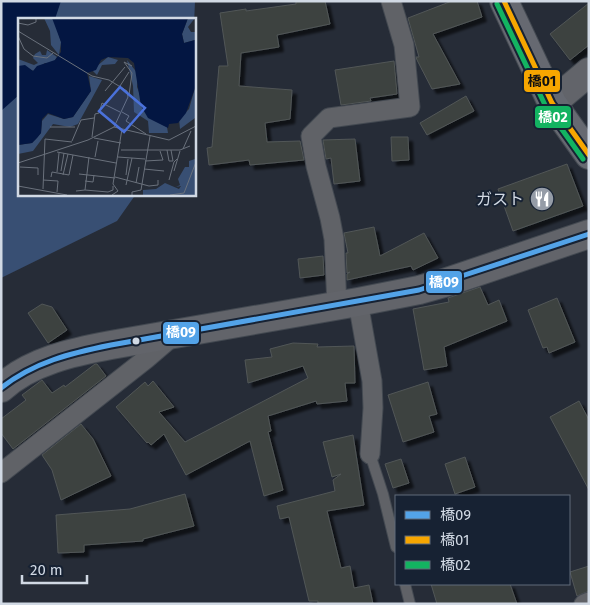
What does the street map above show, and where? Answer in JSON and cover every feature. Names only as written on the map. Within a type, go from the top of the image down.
[{"type":"highway","points":[[504,1],[552,103],[589,154]]},
{"type":"main road","points":[[552,103],[589,72]]},
{"type":"main road","points":[[7,382],[41,364],[73,353],[347,304],[444,283],[589,234]]},
{"type":"street","points":[[370,454],[373,408],[372,381],[347,304],[311,136],[329,118],[410,106],[404,45],[391,1]]},
{"type":"street","points":[[1,473],[176,334]]},
{"type":"street","points":[[584,604],[589,602]]},
{"type":"lane","points":[[370,454],[383,494],[395,544]]},
{"type":"lane","points":[[405,585],[410,604]]},
{"type":"shaded area","points":[[1,1],[61,1],[55,18],[18,18],[18,96],[1,111]]},
{"type":"shaded area","points":[[56,1],[195,1],[194,18],[49,18]]},
{"type":"shaded area","points":[[18,84],[18,195],[135,195],[117,221],[1,278],[1,102]]},
{"type":"building","points":[[296,1],[325,1],[330,24],[277,35],[279,47],[241,53],[239,86],[292,90],[290,119],[265,123],[267,142],[300,141],[304,160],[250,165],[249,160],[209,165],[207,148],[212,147],[219,66],[228,66],[220,13],[296,4]]},
{"type":"building","points":[[452,1],[477,1],[482,17],[433,34],[460,84],[432,89],[417,60],[416,57],[419,57],[408,18]]},
{"type":"building","points":[[589,3],[589,45],[570,60],[550,34]]},
{"type":"building","points":[[394,61],[397,94],[370,98],[371,101],[341,105],[335,70]]},
{"type":"building","points":[[466,96],[474,111],[427,135],[420,123]]},
{"type":"building","points":[[391,137],[408,137],[409,160],[392,161]]},
{"type":"building","points":[[355,139],[360,181],[334,184],[331,158],[326,159],[323,140]]},
{"type":"building","points":[[567,164],[583,206],[513,231],[498,189]]},
{"type":"building","points":[[374,227],[380,256],[424,233],[438,258],[413,270],[411,266],[347,280],[347,274],[350,272],[347,273],[346,253],[348,253],[344,233]]},
{"type":"building","points":[[323,256],[324,275],[300,278],[298,259]]},
{"type":"building","points":[[480,287],[488,305],[499,300],[507,321],[444,347],[447,366],[424,370],[413,309],[449,302],[448,298]]},
{"type":"building","points":[[557,298],[575,342],[549,353],[547,347],[543,348],[528,310]]},
{"type":"building","points":[[42,304],[52,307],[67,330],[48,343],[28,313]]},
{"type":"building","points":[[293,343],[318,344],[317,347],[354,346],[355,383],[345,383],[347,401],[317,404],[316,401],[268,416],[271,431],[268,432],[283,490],[264,496],[250,441],[186,475],[164,434],[151,445],[147,443],[116,407],[145,382],[148,386],[153,381],[174,407],[159,412],[185,442],[308,378],[303,366],[248,383],[245,360],[272,357],[270,349]]},
{"type":"building","points":[[95,364],[106,376],[13,449],[1,433],[1,419],[26,400],[22,395],[42,380],[52,393],[64,385],[65,387]]},
{"type":"building","points":[[428,382],[437,414],[429,416],[434,432],[403,442],[388,395]]},
{"type":"building","points":[[579,401],[589,420],[589,490],[550,417]]},
{"type":"building","points":[[81,424],[93,439],[111,476],[61,500],[52,470],[42,455]]},
{"type":"building","points":[[353,435],[364,505],[327,511],[341,568],[350,566],[354,588],[369,585],[373,604],[318,604],[318,601],[309,601],[289,517],[280,519],[277,506],[335,491],[333,480],[341,474],[332,477],[323,442]]},
{"type":"building","points":[[465,457],[475,487],[455,494],[445,464]]},
{"type":"building","points":[[401,459],[409,483],[393,488],[385,464]]},
{"type":"building","points":[[185,494],[194,526],[143,539],[143,541],[84,545],[84,552],[58,553],[56,515],[130,509]]},
{"type":"building","points":[[589,566],[589,591],[577,596],[570,572]]},
{"type":"building","points":[[431,585],[510,585],[517,604],[437,604]]},
{"type":"transit line","name":"橋01","points":[[504,1],[552,103],[589,155]]},
{"type":"transit line","name":"橋02","points":[[497,4],[546,107],[583,159]]},
{"type":"transit line","name":"橋09","points":[[1,388],[26,371],[82,351],[419,290],[589,234]]},
{"type":"place","name":"ガスト","points":[[542,199]]}]
